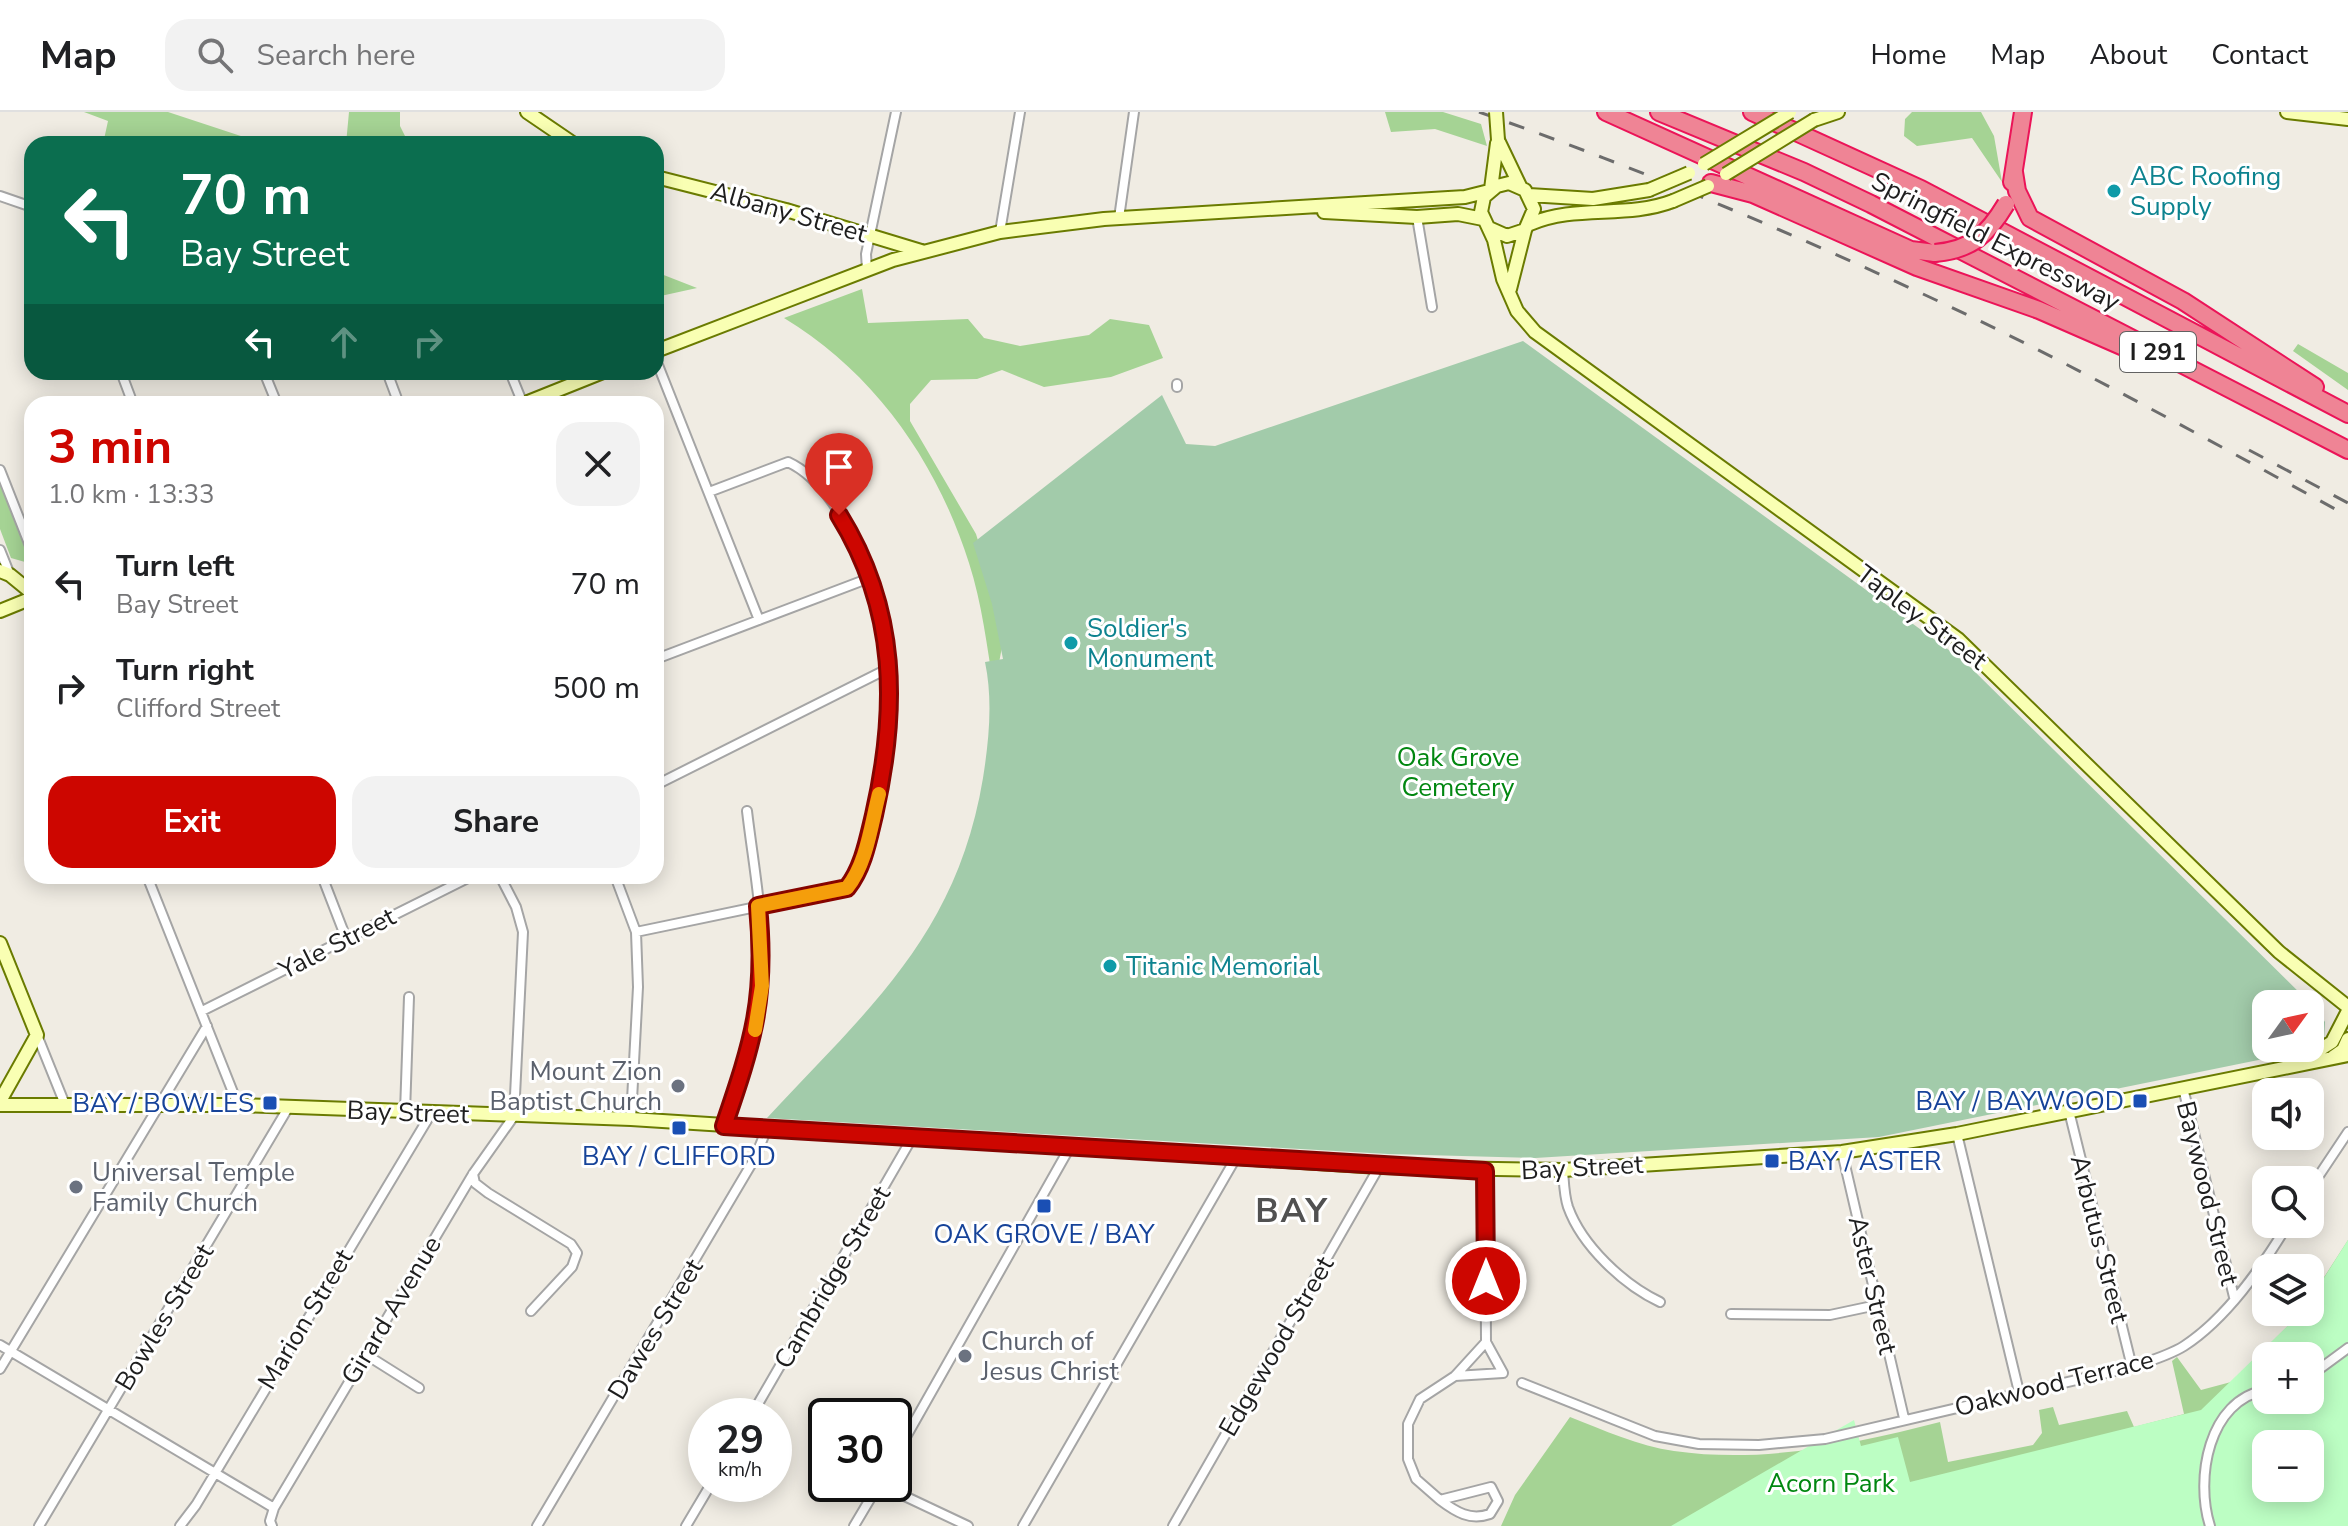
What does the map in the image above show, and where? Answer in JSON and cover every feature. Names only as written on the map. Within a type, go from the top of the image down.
[{"type":"highway","points":[[1606,112],[1911,250],[1935,253],[1956,251],[1989,232],[2006,204],[2023,112]]},
{"type":"highway","name":"Springfield Expressway","points":[[1659,112],[1804,172],[1871,204],[2348,450]]},
{"type":"highway","name":"Springfield Expressway","points":[[1752,112],[1921,189],[2348,413]]},
{"type":"highway","points":[[2014,172],[2017,191],[2030,218],[2195,308],[2277,360],[2348,413]]},
{"type":"highway","points":[[1709,184],[1753,194],[1917,267],[2039,310],[2224,388]]},
{"type":"main road","points":[[527,112],[562,136]]},
{"type":"main road","points":[[1486,224],[1482,204],[1490,190],[1498,140],[1496,112]]},
{"type":"main road","points":[[664,348],[921,251],[1000,232],[1119,218],[1293,210],[1377,200],[1465,197],[1509,183],[1552,199],[1593,199],[1649,190],[1689,173],[1790,112]]},
{"type":"main road","points":[[1293,210],[1417,217],[1458,214],[1507,236],[1573,211],[1627,211],[1673,201],[1726,174],[1818,115],[1838,112]]},
{"type":"main road","points":[[2287,112],[2348,119]]},
{"type":"main road","points":[[1498,140],[1510,172],[1534,209],[1510,289]]},
{"type":"main road","name":"Albany Street","points":[[664,179],[870,234],[921,251]]},
{"type":"main road","name":"Tapley Street","points":[[1486,224],[1503,279],[1510,289],[1517,311],[1553,347],[1958,639],[2279,952],[2348,1009]]},
{"type":"main road","points":[[556,396],[587,380]]},
{"type":"main road","points":[[5,573],[24,588]]},
{"type":"main road","points":[[0,611],[24,599]]},
{"type":"main road","points":[[0,943],[37,1035],[0,1103]]},
{"type":"main road","name":"Bay Street","points":[[2292,1064],[2326,1049],[2348,1009]]},
{"type":"main road","points":[[2330,1058],[2343,1050],[2348,1039]]},
{"type":"main road","name":"Bay Street","points":[[0,1103],[238,1105],[631,1119],[1379,1167],[1563,1170],[1842,1152],[1957,1134],[2348,1055]]},
{"type":"street","points":[[867,270],[866,254],[896,112]]},
{"type":"street","points":[[1000,232],[1020,112]]},
{"type":"street","points":[[1119,218],[1134,112]]},
{"type":"street","points":[[0,196],[24,204]]},
{"type":"street","points":[[1417,217],[1432,307]]},
{"type":"street","points":[[664,380],[759,620]]},
{"type":"street","points":[[636,932],[847,888],[855,878],[868,839],[887,747],[892,700],[882,620],[851,534],[827,496],[804,469],[788,462],[709,492]]},
{"type":"street","points":[[0,470],[24,531]]},
{"type":"street","points":[[0,550],[5,573]]},
{"type":"street","points":[[664,656],[867,579]]},
{"type":"street","points":[[664,781],[889,668]]},
{"type":"street","points":[[724,1126],[757,1020],[762,973],[747,811]]},
{"type":"street","points":[[150,884],[238,1105]]},
{"type":"street","points":[[325,884],[346,938]]},
{"type":"street","name":"Yale Street","points":[[202,1011],[456,884]]},
{"type":"street","points":[[504,884],[516,907],[523,932],[514,1116]]},
{"type":"street","points":[[618,884],[636,932],[638,987],[631,1119]]},
{"type":"street","points":[[405,1112],[409,997]]},
{"type":"street","points":[[0,1369],[207,1026]]},
{"type":"street","points":[[37,1035],[64,1102]]},
{"type":"street","name":"Baywood Street","points":[[2183,1088],[2234,1297]]},
{"type":"street","name":"Bowles Street","points":[[39,1526],[288,1108]]},
{"type":"street","name":"Arbutus Street","points":[[2069,1111],[2132,1367]]},
{"type":"street","name":"Marion Street","points":[[180,1526],[432,1112]]},
{"type":"street","name":"Girard Avenue","points":[[274,1508],[473,1174],[514,1116]]},
{"type":"street","name":"Dawes Street","points":[[537,1526],[742,1181],[767,1128]]},
{"type":"street","points":[[2324,1168],[2348,1132]]},
{"type":"street","points":[[1957,1134],[2019,1392]]},
{"type":"street","name":"Cambridge Street","points":[[761,1398],[912,1138]]},
{"type":"street","points":[[912,1426],[1070,1147]]},
{"type":"street","name":"Aster Street","points":[[1842,1152],[1904,1418]]},
{"type":"street","points":[[1023,1526],[1237,1156]]},
{"type":"street","name":"Edgewood Street","points":[[1173,1526],[1379,1167]]},
{"type":"street","points":[[1563,1170],[1569,1209],[1578,1228],[1636,1290],[1660,1302]]},
{"type":"street","points":[[1455,1376],[1503,1373],[1486,1342],[1485,1171]]},
{"type":"street","points":[[473,1174],[475,1183],[488,1193],[571,1244],[577,1253],[572,1267],[531,1311]]},
{"type":"street","name":"Oakwood Terrace","points":[[1522,1383],[1655,1436],[1699,1444],[1759,1445],[1825,1439],[1904,1418],[2132,1367],[2183,1346],[2261,1267],[2279,1238]]},
{"type":"street","points":[[1731,1314],[1830,1315],[1877,1305]]},
{"type":"street","points":[[1440,1500],[1491,1487],[1498,1501],[1490,1514],[1480,1518],[1455,1511],[1440,1500],[1416,1479],[1408,1459],[1408,1424],[1420,1399],[1455,1376],[1486,1342]]},
{"type":"street","points":[[0,1345],[274,1508],[270,1521],[272,1526]]},
{"type":"street","points":[[2324,1366],[2348,1348]]},
{"type":"street","points":[[365,1354],[419,1388]]},
{"type":"street","points":[[2210,1526],[2203,1483],[2208,1454],[2221,1419],[2237,1402],[2252,1396]]},
{"type":"street","points":[[912,1500],[968,1526]]},
{"type":"street","points":[[686,1526],[700,1502]]},
{"type":"street","points":[[854,1526],[868,1502]]},
{"type":"green space","points":[[84,112],[168,112],[241,136],[105,136],[108,121]]},
{"type":"green space","points":[[349,112],[400,112],[400,126],[405,136],[347,136]]},
{"type":"green space","points":[[1385,112],[1443,112],[1481,124],[1487,146],[1435,129],[1391,132]]},
{"type":"green space","points":[[1912,112],[1981,112],[1994,136],[2002,182],[1972,138],[1917,146],[1904,136],[1905,119]]},
{"type":"green space","points":[[664,275],[697,288],[664,295]]},
{"type":"green space","points":[[862,289],[868,323],[968,319],[984,338],[1020,346],[1089,335],[1110,319],[1149,325],[1163,358],[1111,377],[1044,387],[1002,370],[977,379],[931,380],[910,404],[910,421],[976,534],[988,573],[1017,568],[994,689],[974,578],[956,526],[920,456],[899,423],[847,365],[784,318]]},
{"type":"green space","name":"Oak Grove Cemetery","points":[[1523,341],[1964,661],[2297,990],[2252,990],[2252,1061],[1879,1137],[1535,1158],[1388,1154],[767,1118],[840,1041],[904,966],[953,882],[970,833],[983,778],[989,705],[985,662],[1003,659],[992,604],[973,543],[1162,395],[1186,444],[1215,446]]},
{"type":"green space","points":[[2298,344],[2348,373],[2348,390],[2293,351]]},
{"type":"green space","points":[[0,482],[24,544],[24,562],[11,558],[0,529]]},
{"type":"green space","name":"Acorn Park","points":[[2348,1240],[2348,1526],[1501,1526],[1515,1495],[1570,1417],[1661,1449],[1742,1455],[1808,1450],[1940,1422],[1948,1462],[2033,1445],[2042,1433],[2039,1410],[2053,1407],[2059,1425],[2127,1411],[2134,1427],[2184,1414],[2172,1361],[2177,1357],[2201,1390],[2231,1382],[2252,1361],[2252,1414],[2324,1414],[2324,1342],[2272,1342],[2288,1326],[2324,1326],[2324,1277]]},
{"type":"green space","name":"Acorn Park","points":[[2348,1240],[2348,1526],[1671,1526],[1854,1420],[1861,1446],[1898,1437],[1910,1482],[2201,1410],[2252,1361],[2252,1414],[2324,1414],[2324,1342],[2271,1342],[2288,1326],[2324,1326],[2324,1278]]},
{"type":"railway","points":[[1479,112],[1703,198],[1923,294],[2084,374],[2348,516]]},
{"type":"railway","points":[[2249,450],[2348,503]]},
{"type":"slow traffic","points":[[755,1030],[762,986],[758,906],[847,888],[855,878],[862,859],[879,794]]},
{"type":"place","name":"ABC Roofing Supply","points":[[2114,191]]},
{"type":"place","name":"Soldier's Monument","points":[[1071,643]]},
{"type":"place","name":"Titanic Memorial","points":[[1110,966]]},
{"type":"place","name":"Mount Zion Baptist Church","points":[[678,1086]]},
{"type":"place","name":"BAY / BAYWOOD","points":[[2140,1101]]},
{"type":"place","name":"BAY / BOWLES","points":[[270,1103]]},
{"type":"place","name":"BAY / CLIFFORD","points":[[679,1128]]},
{"type":"place","name":"BAY / ASTER","points":[[1772,1161]]},
{"type":"place","name":"Universal Temple Family Church","points":[[76,1187]]},
{"type":"place","name":"OAK GROVE / BAY","points":[[1044,1206]]},
{"type":"place","name":"Church of Jesus Christ","points":[[965,1356]]},
{"type":"district","name":"BAY","points":[[1292,1210]]},
{"type":"route","points":[[839,515],[860,556],[882,620],[887,649],[892,700],[880,789],[862,859],[855,878],[847,888],[758,906],[762,986],[757,1020],[724,1126],[1485,1171],[1486,1281]]}]
